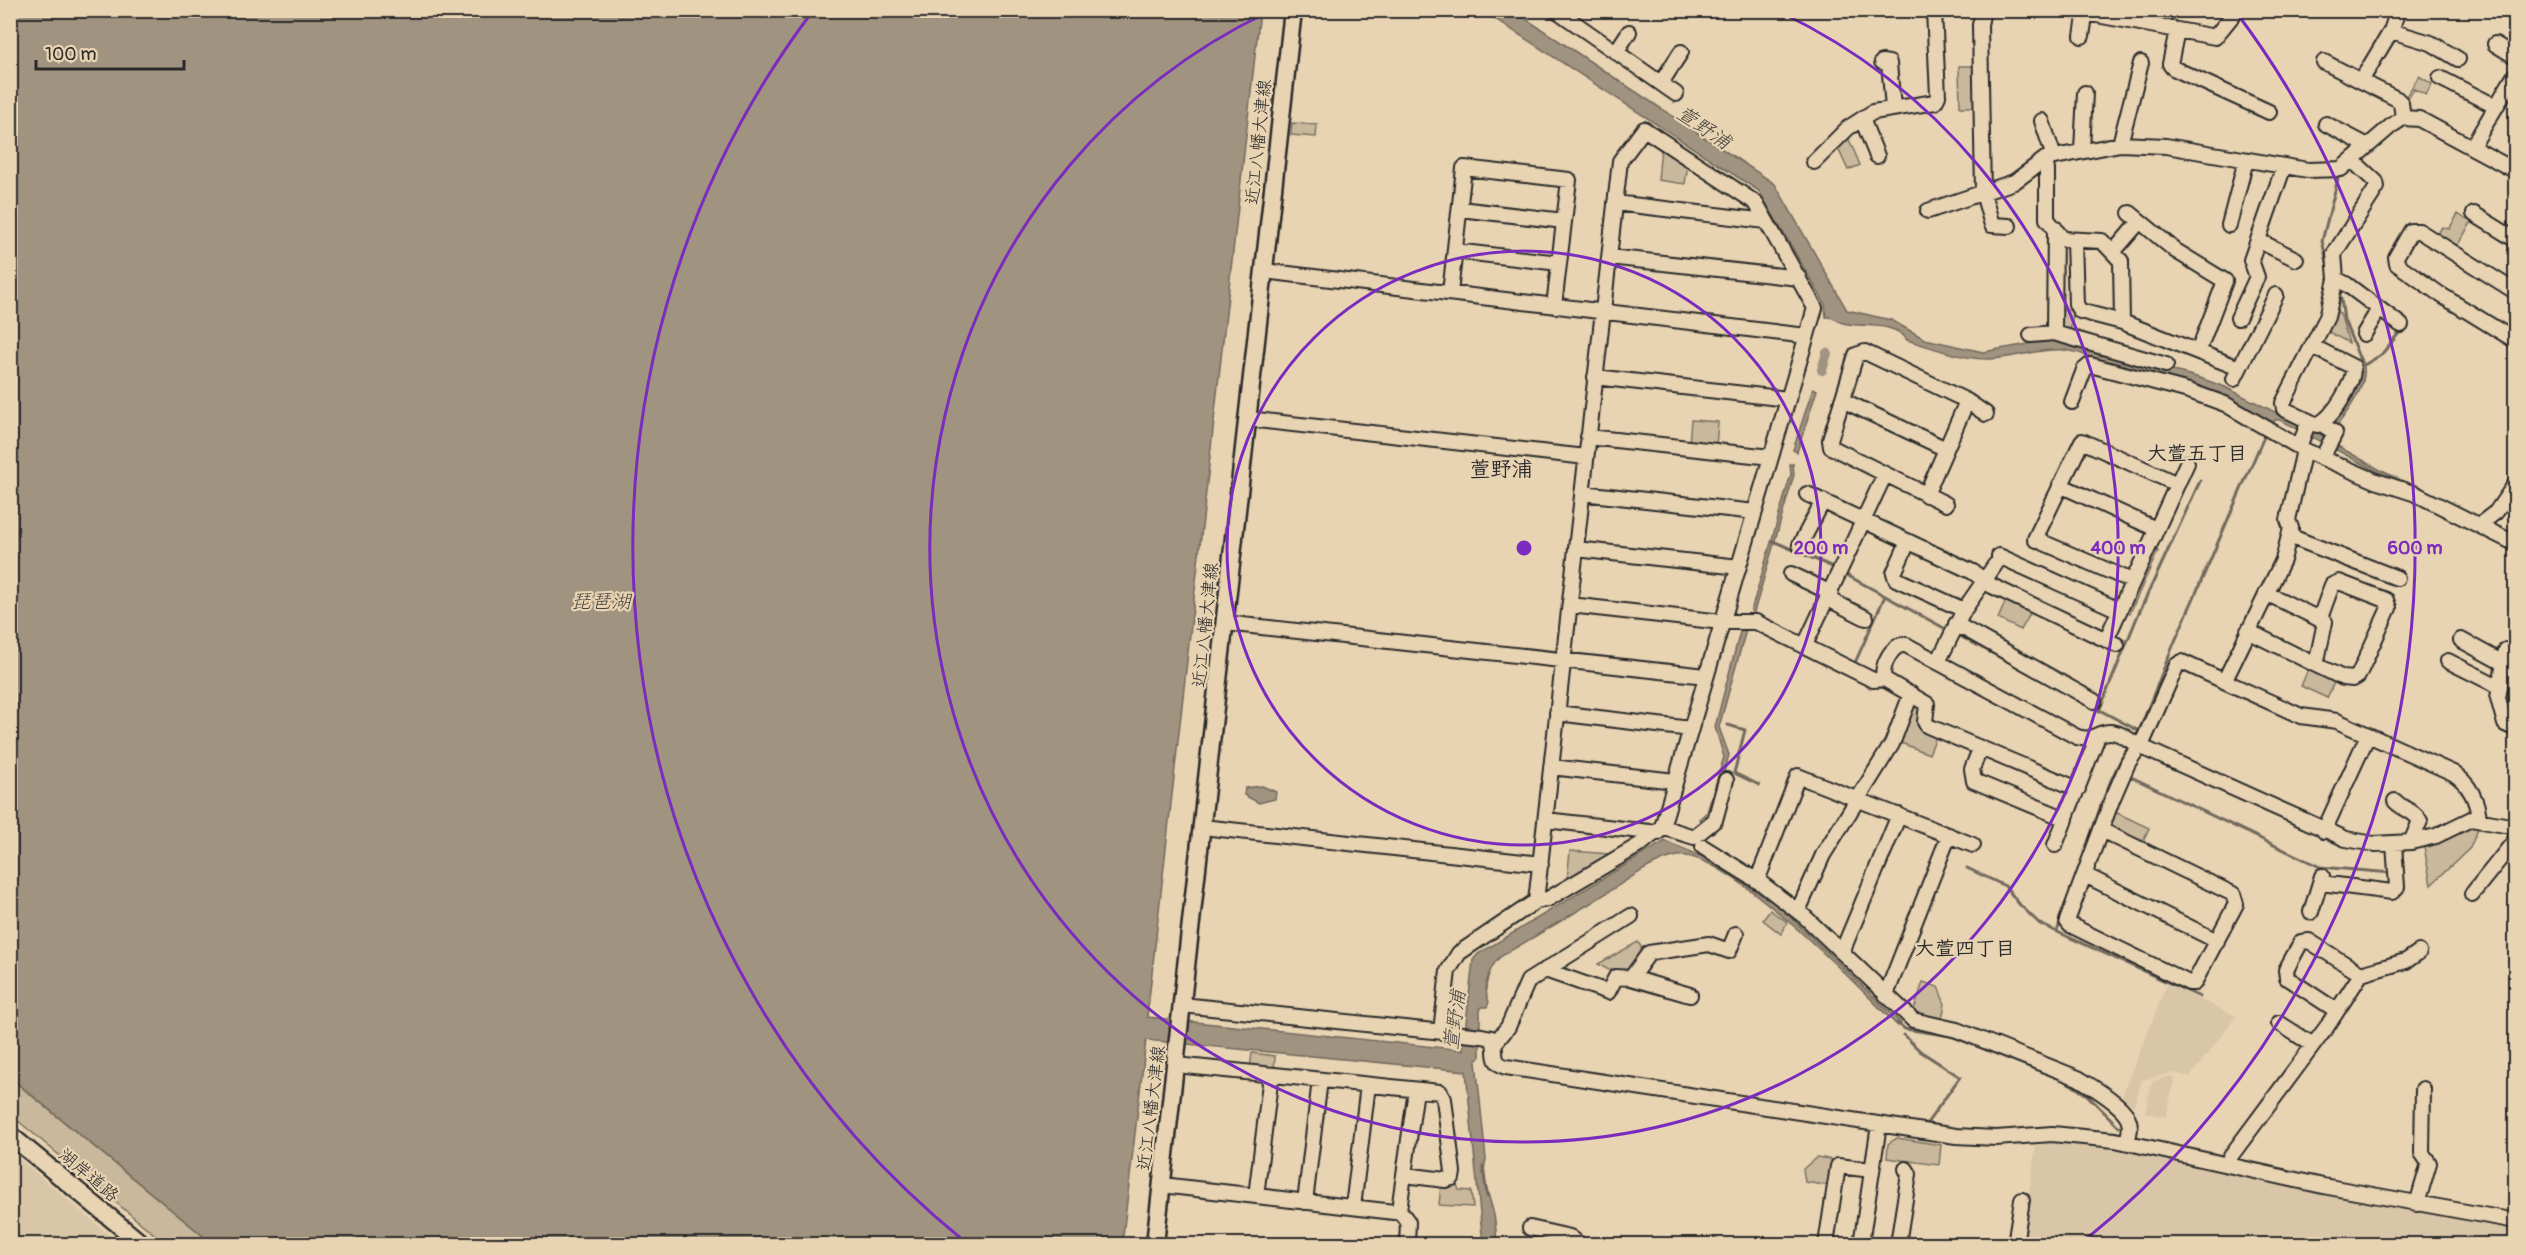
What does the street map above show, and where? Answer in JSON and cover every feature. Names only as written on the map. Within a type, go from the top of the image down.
[{"type":"main road","name":"近江八幡大津線","points":[[1155,1245],[1293,10]]},
{"type":"main road","name":"湖岸道路","points":[[10,1135],[142,1245]]},
{"type":"street","points":[[1556,10],[1576,16],[1616,52],[1676,94]]},
{"type":"street","points":[[1814,162],[1848,128],[1873,112],[1935,102],[1938,96],[1934,10]]},
{"type":"street","points":[[1983,10],[1980,25],[1983,193],[1992,225],[2009,226]]},
{"type":"street","points":[[2070,10],[2215,37],[2237,10]]},
{"type":"street","points":[[2361,81],[2391,31],[2397,10]]},
{"type":"street","points":[[2082,36],[2086,12]]},
{"type":"street","points":[[2176,30],[2170,64],[2173,68],[2269,112]]},
{"type":"street","points":[[2391,31],[2431,43],[2458,59]]},
{"type":"street","points":[[1616,52],[1629,32]]},
{"type":"street","points":[[2495,44],[2516,57]]},
{"type":"street","points":[[1661,83],[1681,52]]},
{"type":"street","points":[[1882,62],[1889,63],[1893,108]]},
{"type":"street","points":[[2324,62],[2397,99],[2401,103],[2403,118]]},
{"type":"street","points":[[2120,144],[2133,104],[2141,63]]},
{"type":"street","points":[[2472,147],[2516,73]]},
{"type":"street","points":[[2440,78],[2495,106]]},
{"type":"street","points":[[2082,150],[2085,93]]},
{"type":"street","points":[[1928,211],[2014,182],[2049,158],[2120,144],[2166,146],[2284,166],[2329,171],[2341,169],[2403,118],[2419,118],[2516,171]]},
{"type":"street","points":[[1862,119],[1876,156]]},
{"type":"street","points":[[2042,121],[2049,158],[2047,219],[2064,239],[2102,241],[2114,251],[2121,261],[2122,322]]},
{"type":"street","points":[[2326,124],[2368,146]]},
{"type":"street","points":[[1441,1031],[1448,971],[1459,953],[1536,902],[1548,899],[1660,830],[1815,308],[1756,203],[1644,129],[1620,161],[1536,902]]},
{"type":"street","points":[[2229,225],[2247,160]]},
{"type":"street","points":[[2352,160],[2376,182],[2377,187],[2334,254],[2336,279],[2327,317],[2283,403],[2284,409],[2376,481],[2416,494],[2516,544]]},
{"type":"street","points":[[2238,318],[2257,277],[2251,260],[2284,166]]},
{"type":"street","points":[[1450,293],[1464,168],[1569,180],[1554,306]]},
{"type":"street","points":[[1615,203],[1766,221]]},
{"type":"street","points":[[1460,209],[1564,221]]},
{"type":"street","points":[[2474,214],[2516,240]]},
{"type":"street","points":[[2114,251],[2135,217],[2176,251],[2225,281],[2198,352]]},
{"type":"street","points":[[2054,333],[2055,228]]},
{"type":"street","points":[[2516,291],[2418,231],[2411,231],[2396,257],[2397,264],[2441,296],[2516,341]]},
{"type":"street","points":[[2074,240],[2076,304],[2080,311],[2122,322],[2198,352],[2236,374],[2276,295]]},
{"type":"street","points":[[2259,241],[2296,259]]},
{"type":"street","points":[[1455,251],[1559,263]]},
{"type":"street","points":[[1609,257],[1799,278]]},
{"type":"street","points":[[1264,271],[1807,336]]},
{"type":"street","points":[[2336,279],[2401,325]]},
{"type":"street","points":[[2364,334],[2379,309]]},
{"type":"street","points":[[2031,335],[2054,333],[2166,365]]},
{"type":"street","points":[[2225,680],[2283,560],[2291,528],[2288,520],[2317,437],[2354,379],[2353,367],[2312,346]]},
{"type":"street","points":[[1946,504],[1831,447],[1830,440],[1856,355],[1865,352],[1967,401],[1986,414]]},
{"type":"street","points":[[2072,402],[2084,370],[2090,365],[2207,397],[2224,404],[2268,430],[2317,437]]},
{"type":"street","points":[[1595,377],[1788,399]]},
{"type":"street","points":[[1842,400],[1946,449]]},
{"type":"street","points":[[1926,495],[1967,401]]},
{"type":"street","points":[[1248,419],[1586,457]]},
{"type":"street","points":[[1588,437],[1771,457]]},
{"type":"street","points":[[2132,581],[2035,538],[2082,441],[2177,484]]},
{"type":"street","points":[[1807,494],[1973,572],[1984,580],[2111,642],[2119,610],[2187,463]]},
{"type":"street","points":[[1805,645],[1885,474]]},
{"type":"street","points":[[2479,525],[2496,512],[2516,483]]},
{"type":"street","points":[[2060,485],[2156,529]]},
{"type":"street","points":[[1582,494],[1755,512]]},
{"type":"street","points":[[1800,545],[1823,501]]},
{"type":"street","points":[[2289,536],[2397,578]]},
{"type":"street","points":[[1908,542],[1894,573],[1896,579],[1964,610]]},
{"type":"street","points":[[1576,549],[1739,567]]},
{"type":"street","points":[[1938,662],[1964,610],[1997,560],[2119,610]]},
{"type":"street","points":[[1791,574],[1866,618]]},
{"type":"street","points":[[2248,631],[2343,678],[2353,679],[2358,676],[2389,608],[2386,600],[2339,582],[2332,585],[2320,618]]},
{"type":"street","points":[[2266,593],[2325,622],[2316,665]]},
{"type":"street","points":[[1569,605],[1722,622],[1756,622],[1874,680],[1884,679],[1911,694],[1927,704],[1928,726],[2078,789]]},
{"type":"street","points":[[1225,623],[1706,676]]},
{"type":"street","points":[[1956,624],[2094,701]]},
{"type":"street","points":[[2461,640],[2506,657],[2498,698],[2505,724],[2516,729]]},
{"type":"street","points":[[1884,679],[1884,669],[1894,649],[1900,645],[1938,662],[2077,736],[2091,739],[2113,732],[2324,831],[2360,842],[2394,844],[2411,842],[2436,836],[2471,819],[2516,827]]},
{"type":"street","points":[[2448,661],[2500,687]]},
{"type":"street","points":[[2101,830],[2233,894],[2236,904],[2199,979],[2189,983],[2070,926],[2068,915],[2085,875],[2101,830],[2125,771],[2177,665],[2182,662],[2189,663],[2301,716],[2337,721],[2461,778],[2478,808],[2479,820]]},
{"type":"street","points":[[1797,911],[1823,855],[1892,744],[1911,694]]},
{"type":"street","points":[[1557,713],[1691,729]]},
{"type":"street","points":[[2324,831],[2368,735]]},
{"type":"street","points":[[2055,845],[2098,736]]},
{"type":"street","points":[[1980,749],[1972,769],[1974,781],[2066,819]]},
{"type":"street","points":[[1551,767],[1675,781]]},
{"type":"street","points":[[1757,881],[1797,776],[1973,845]]},
{"type":"street","points":[[1545,820],[1660,830],[1694,837],[1715,820],[1726,780]]},
{"type":"street","points":[[2395,801],[2416,814],[2420,820],[2411,842]]},
{"type":"street","points":[[1842,952],[1899,815]]},
{"type":"street","points":[[1202,827],[1541,864]]},
{"type":"street","points":[[1886,995],[1950,835]]},
{"type":"street","points":[[2472,894],[2516,839]]},
{"type":"street","points":[[2311,912],[2322,880],[2392,892],[2397,887],[2394,844]]},
{"type":"street","points":[[1703,847],[1757,881],[1797,911],[1913,1020],[1957,1030],[2078,1078],[2123,1111],[2129,1119],[2127,1142]]},
{"type":"street","points":[[2085,875],[2217,941]]},
{"type":"street","points":[[1631,916],[1528,981],[1508,1027],[1495,1043],[1494,1057],[1500,1065],[1879,1125],[1980,1138],[2052,1134],[2127,1142],[2228,1166],[2417,1204],[2516,1221]]},
{"type":"street","points":[[1631,978],[1648,953],[1709,944],[1729,951],[1736,934]]},
{"type":"street","points":[[2337,1011],[2287,978],[2286,970],[2301,942],[2309,941],[2361,974]]},
{"type":"street","points":[[2228,1166],[2230,1157],[2313,1045],[2361,974],[2406,961],[2419,952]]},
{"type":"street","points":[[1545,970],[1608,992],[1616,977],[1631,978],[1690,995]]},
{"type":"street","points":[[1182,1009],[1482,1035],[1492,1038],[1495,1043]]},
{"type":"street","points":[[2279,1023],[2313,1045]]},
{"type":"street","points":[[1176,1065],[1440,1092],[1444,1099],[1452,1178],[1445,1180],[1406,1175]]},
{"type":"street","points":[[1256,1196],[1271,1075]]},
{"type":"street","points":[[1305,1202],[1320,1080]]},
{"type":"street","points":[[1353,1207],[1368,1085]]},
{"type":"street","points":[[2417,1204],[2428,1163],[2422,1153],[2423,1089]]},
{"type":"street","points":[[1407,1245],[1408,1222],[1399,1210],[1406,1175],[1416,1090]]},
{"type":"street","points":[[1861,1245],[1879,1125]]},
{"type":"street","points":[[1826,1245],[1838,1166],[1872,1170]]},
{"type":"street","points":[[1898,1245],[1909,1174],[1906,1169]]},
{"type":"street","points":[[1162,1185],[1394,1212],[1399,1210]]},
{"type":"street","points":[[2015,1245],[2022,1200]]},
{"type":"street","points":[[1539,1234],[1570,1237],[1579,1245]]},
{"type":"shaded area","points":[[1959,66],[1976,66],[1977,107],[1960,107]]},
{"type":"shaded area","points":[[2419,76],[2432,84],[2426,95],[2414,89],[2404,106],[2403,101]]},
{"type":"shaded area","points":[[1292,123],[1317,125],[1316,137],[1291,135]]},
{"type":"shaded area","points":[[1848,137],[1860,165],[1848,170],[1836,144]]},
{"type":"shaded area","points":[[1661,147],[1688,163],[1685,184],[1658,180]]},
{"type":"shaded area","points":[[2470,213],[2474,218],[2457,246],[2437,235],[2442,227],[2449,229],[2458,214],[2467,220]]},
{"type":"shaded area","points":[[2057,309],[2071,310],[2073,315],[2070,332],[2058,332]]},
{"type":"shaded area","points":[[2333,310],[2340,313],[2349,343],[2325,330]]},
{"type":"shaded area","points":[[1691,420],[1718,422],[1716,446],[1689,444]]},
{"type":"shaded area","points":[[2151,548],[2158,551],[2130,613],[2123,608]]},
{"type":"shaded area","points":[[2007,598],[2032,610],[2021,630],[1998,619]]},
{"type":"shaded area","points":[[2310,665],[2336,678],[2327,698],[2301,686]]},
{"type":"shaded area","points":[[1913,701],[1920,705],[1922,714],[1918,726],[1922,731],[1936,737],[1929,754],[1896,741]]},
{"type":"shaded area","points":[[2113,811],[2149,828],[2141,845],[2112,831],[2108,823]]},
{"type":"shaded area","points":[[2479,826],[2470,848],[2431,885],[2424,847]]},
{"type":"shaded area","points":[[1570,851],[1610,854],[1612,857],[1567,880]]},
{"type":"shaded area","points":[[1770,910],[1787,922],[1781,934],[1763,920]]},
{"type":"shaded area","points":[[1638,942],[1644,952],[1633,968],[1614,973],[1598,964]]},
{"type":"shaded area","points":[[1923,982],[1938,987],[1945,1004],[1942,1019],[1922,1018],[1913,1013]]},
{"type":"shaded area","points":[[2167,984],[2236,1016],[2190,1077],[2173,1073],[2142,1080],[2134,1106],[2121,1098]]},
{"type":"shaded area","points":[[1252,1053],[1275,1056],[1274,1071],[1250,1069]]},
{"type":"shaded area","points":[[2168,1076],[2175,1078],[2166,1117],[2145,1112],[2152,1082]]},
{"type":"shaded area","points":[[10,1078],[213,1244],[166,1244],[11,1115]]},
{"type":"shaded area","points":[[1897,1138],[1941,1145],[1939,1165],[1887,1158],[1888,1144]]},
{"type":"shaded area","points":[[2055,1140],[2121,1151],[2127,1147],[2516,1226],[2515,1244],[2021,1244],[2036,1146]]},
{"type":"shaded area","points":[[11,1152],[120,1244],[11,1244]]},
{"type":"shaded area","points":[[1817,1157],[1834,1160],[1831,1186],[1805,1182],[1803,1169]]},
{"type":"shaded area","points":[[1441,1184],[1457,1185],[1459,1190],[1471,1191],[1473,1207],[1439,1205]]},
{"type":"water","name":"琵琶湖","points":[[11,10],[1260,11],[1147,1017],[1463,1050],[1473,960],[1478,954],[1665,841],[1701,856],[1778,905],[1901,1023],[1898,1026],[1825,955],[1759,897],[1728,875],[1700,860],[1678,856],[1646,868],[1500,957],[1490,972],[1486,990],[1489,1002],[1487,1007],[1482,1007],[1480,1010],[1480,1057],[1476,1062],[1486,1159],[1485,1179],[1494,1215],[1497,1244],[1483,1244],[1466,1071],[1146,1040],[1122,1244],[213,1244],[11,1078]]},
{"type":"water","points":[[1483,11],[1514,11],[1775,184],[1847,310],[1891,320],[1925,339],[1983,352],[2056,339],[2200,378],[2225,387],[2323,436],[2355,390],[2360,369],[2358,359],[2361,357],[2364,378],[2360,389],[2348,411],[2327,440],[2382,471],[2470,513],[2469,515],[2382,474],[2280,420],[2275,420],[2271,427],[2256,415],[2222,398],[2128,373],[2080,353],[2055,350],[1991,359],[1970,358],[1907,340],[1895,330],[1850,324],[1826,317],[1825,304],[1759,191]]},
{"type":"water","points":[[1813,388],[1817,390],[1797,452],[1793,450]]},
{"type":"water","points":[[1790,464],[1793,464],[1794,475],[1754,612],[1751,611],[1791,474]]},
{"type":"water","points":[[1741,628],[1746,630],[1719,727],[1729,755],[1711,816],[1702,823],[1699,819],[1707,812],[1724,757],[1715,727]]},
{"type":"water","points":[[1262,786],[1276,792],[1275,799],[1259,803],[1244,795],[1245,788]]},
{"type":"waterway","points":[[2329,270],[2322,241],[2338,179]]},
{"type":"waterway","points":[[2341,299],[2344,320],[2360,360]]},
{"type":"waterway","points":[[2364,365],[2381,355],[2399,333]]},
{"type":"waterway","name":"萱野浦","points":[[1822,370],[1827,353]]},
{"type":"waterway","points":[[2139,731],[2172,648],[2266,432]]},
{"type":"waterway","points":[[2099,711],[2138,615],[2200,481]]},
{"type":"waterway","points":[[1773,541],[1835,568]]},
{"type":"waterway","points":[[1843,573],[1944,628]]},
{"type":"waterway","points":[[1854,665],[1885,596]]},
{"type":"waterway","points":[[1958,635],[2139,731],[2134,738]]},
{"type":"waterway","points":[[1728,725],[1745,730],[1734,773],[1759,785]]},
{"type":"waterway","points":[[2083,859],[2109,785],[2130,744]]},
{"type":"waterway","points":[[2127,775],[2320,867],[2392,873]]},
{"type":"waterway","points":[[1967,868],[2005,886],[2020,905],[2040,924],[2200,997]]},
{"type":"waterway","points":[[2058,929],[2062,916]]},
{"type":"waterway","points":[[1897,1023],[1905,1029],[1951,1036],[2066,1081],[2087,1095],[2119,1127]]},
{"type":"waterway","points":[[1904,1035],[1920,1051],[1960,1077],[1925,1126]]},
{"type":"waterway","points":[[1483,1166],[1487,1196]]},
{"type":"district","name":"大萱五丁目","points":[[2197,453]]},
{"type":"district","name":"萱野浦","points":[[1501,469]]},
{"type":"district","name":"大萱四丁目","points":[[1965,948]]}]
